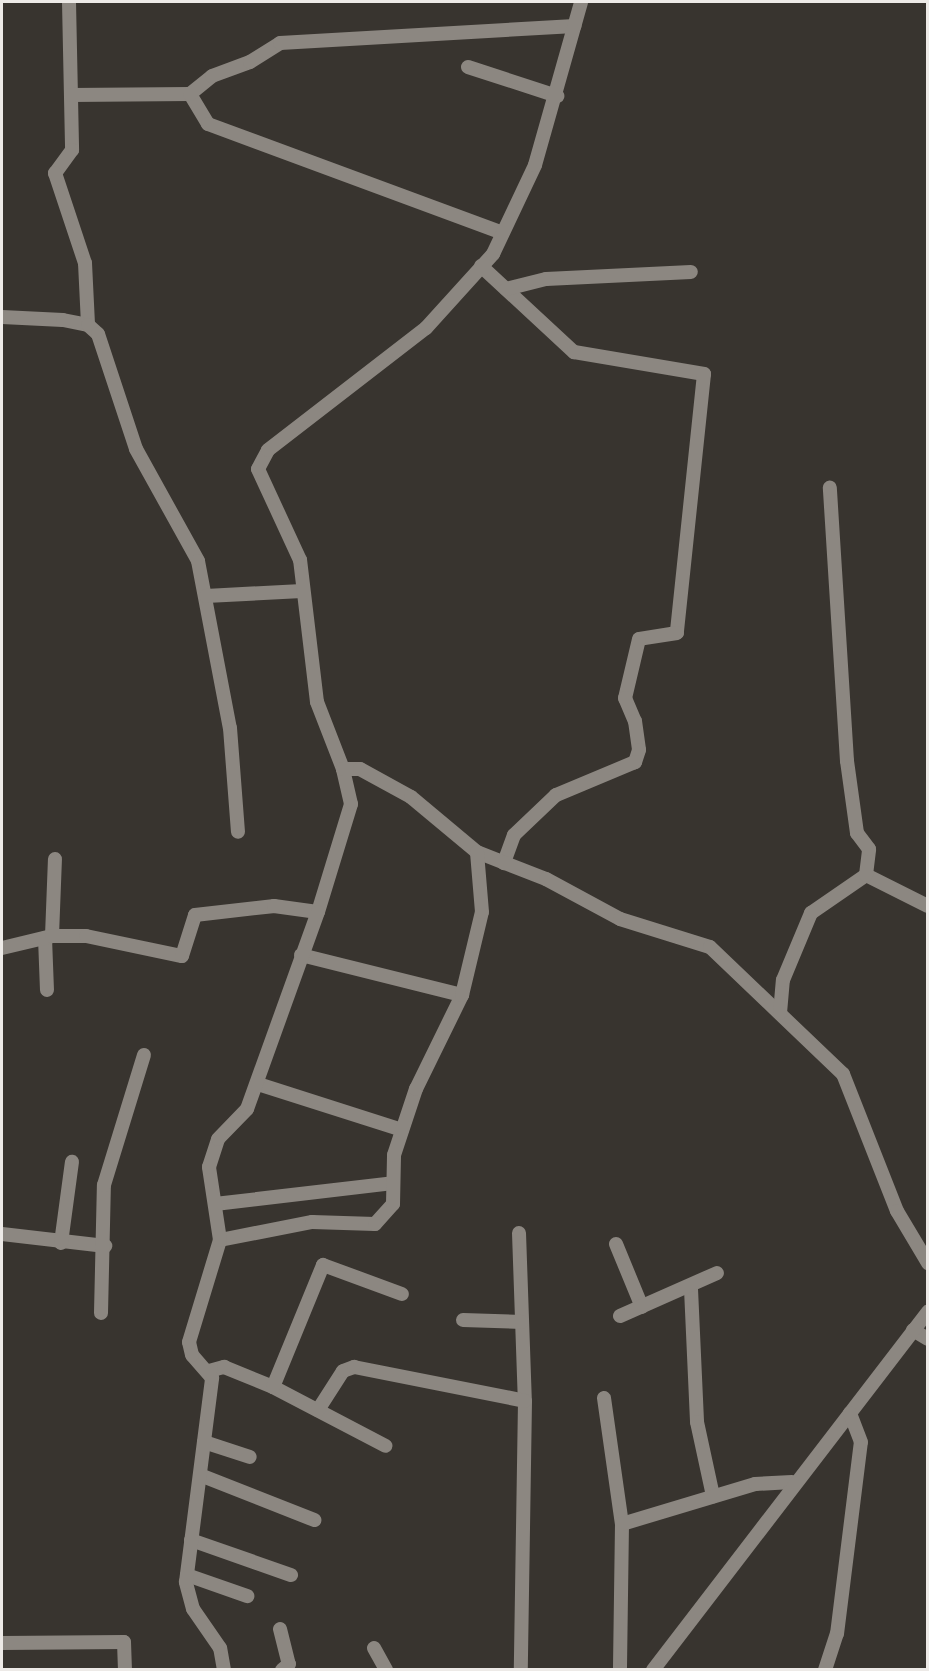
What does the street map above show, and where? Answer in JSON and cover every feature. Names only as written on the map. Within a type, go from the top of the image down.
[{"type":"street","points":[[69,2],[72,150],[55,173],[85,264],[88,325]]},
{"type":"street","points":[[224,1670],[216,1638],[187,1595],[187,1575],[204,1442],[208,1371],[192,1355],[189,1342],[219,1240],[215,1204],[208,1179],[218,1139],[247,1108],[258,1084],[301,955],[318,912],[351,804],[343,769],[322,726],[302,591],[300,560],[258,470],[268,450],[426,328],[481,266],[503,233],[535,165],[557,96],[581,2]]},
{"type":"street","points":[[71,94],[190,94],[212,76],[250,62],[280,43],[575,26]]},
{"type":"street","points":[[468,67],[557,96]]},
{"type":"street","points":[[190,94],[208,124],[503,233]]},
{"type":"street","points":[[481,266],[574,352],[704,374],[677,633],[639,639],[625,698],[635,722],[639,750],[635,762],[556,795],[514,835],[504,862]]},
{"type":"street","points":[[506,289],[546,279],[691,272]]},
{"type":"street","points":[[2,317],[88,325],[98,334],[136,449],[188,536],[206,596],[230,728],[238,832]]},
{"type":"street","points":[[780,1013],[783,980],[811,913],[866,875],[869,849],[857,832],[847,761],[830,488]]},
{"type":"street","points":[[206,596],[302,591]]},
{"type":"street","points":[[343,769],[360,769],[400,790],[477,852],[504,862],[620,919],[710,947],[843,1074],[897,1211],[927,1263]]},
{"type":"street","points":[[219,1240],[312,1222],[375,1224],[393,1204],[393,1183],[402,1131],[462,995],[482,912],[477,852]]},
{"type":"street","points":[[47,990],[48,937],[55,859]]},
{"type":"street","points":[[866,875],[927,906]]},
{"type":"street","points":[[2,948],[48,937],[87,936],[182,956],[195,915],[274,906],[318,912]]},
{"type":"street","points":[[301,955],[462,995]]},
{"type":"street","points":[[101,1313],[105,1246],[104,1185],[144,1055]]},
{"type":"street","points":[[258,1084],[402,1131]]},
{"type":"street","points":[[61,1243],[72,1162]]},
{"type":"street","points":[[215,1204],[393,1183]]},
{"type":"street","points":[[519,1233],[525,1401],[521,1670]]},
{"type":"street","points":[[2,1234],[61,1243],[105,1246]]},
{"type":"street","points":[[616,1244],[642,1307]]},
{"type":"street","points":[[273,1387],[324,1265],[402,1294]]},
{"type":"street","points":[[621,1316],[691,1289],[717,1273]]},
{"type":"street","points":[[691,1289],[697,1422],[713,1496]]},
{"type":"street","points":[[653,1670],[792,1482],[850,1413],[927,1311]]},
{"type":"street","points":[[463,1320],[522,1322]]},
{"type":"street","points":[[913,1330],[927,1339]]},
{"type":"street","points":[[208,1371],[224,1367],[273,1387],[386,1446]]},
{"type":"street","points":[[318,1410],[344,1371],[354,1367],[525,1401]]},
{"type":"street","points":[[604,1398],[622,1524],[620,1670]]},
{"type":"street","points":[[825,1670],[837,1634],[861,1442],[850,1413]]},
{"type":"street","points":[[204,1442],[250,1457]]},
{"type":"street","points":[[200,1475],[314,1520]]},
{"type":"street","points":[[622,1524],[755,1484],[792,1482]]},
{"type":"street","points":[[191,1540],[291,1575]]},
{"type":"street","points":[[187,1575],[247,1596]]},
{"type":"street","points":[[280,1629],[289,1665],[282,1670]]},
{"type":"street","points":[[2,1643],[124,1642],[125,1670]]},
{"type":"street","points":[[375,1648],[386,1670]]}]
